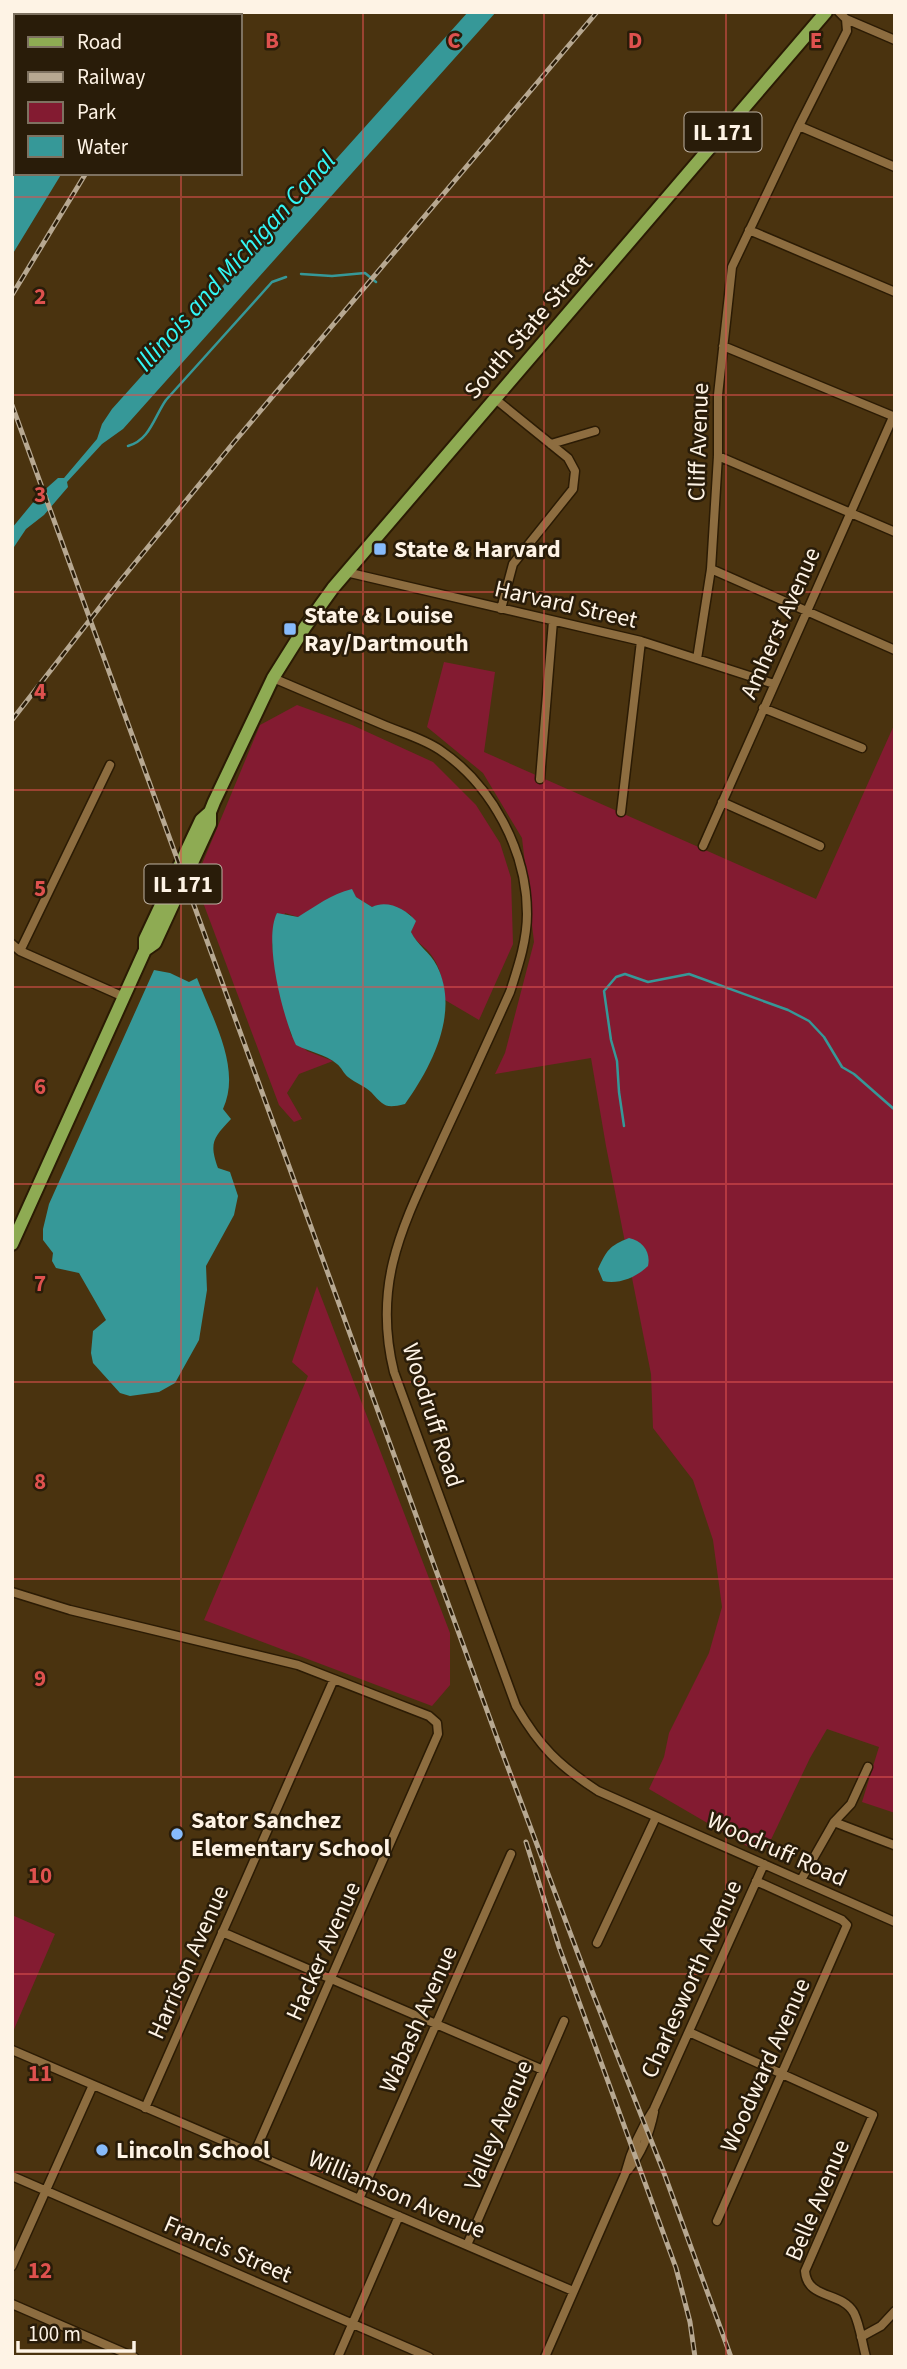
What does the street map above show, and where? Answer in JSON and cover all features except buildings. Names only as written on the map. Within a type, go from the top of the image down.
[{"type":"main road","name":"South State Street","points":[[273,678],[305,627],[346,572],[826,12]]},
{"type":"main road","name":"IL 171","points":[[12,1244],[16,1227],[145,950],[145,939],[201,820],[210,812],[273,678]]},
{"type":"street","points":[[839,12],[846,19],[895,40]]},
{"type":"street","name":"Cliff Avenue","points":[[697,659],[711,569],[719,456],[718,396],[732,267],[847,31],[846,19]]},
{"type":"street","points":[[799,126],[895,167]]},
{"type":"street","points":[[749,230],[895,292]]},
{"type":"street","points":[[723,346],[894,417]]},
{"type":"street","points":[[494,398],[568,458],[575,471],[573,489],[513,564],[501,609]]},
{"type":"street","name":"Amherst Avenue","points":[[703,846],[894,417]]},
{"type":"street","points":[[551,444],[595,431]]},
{"type":"street","points":[[719,456],[895,533]]},
{"type":"street","points":[[711,569],[895,650]]},
{"type":"street","name":"Harvard Street","points":[[346,572],[641,641],[774,684]]},
{"type":"street","points":[[540,779],[553,621]]},
{"type":"street","points":[[621,812],[641,641]]},
{"type":"street","name":"Woodruff Road","points":[[273,678],[439,749],[474,779],[492,803],[516,852],[524,885],[527,914],[523,952],[510,992],[402,1228],[389,1275],[386,1299],[388,1347],[394,1372],[516,1706],[541,1745],[558,1763],[598,1791],[895,1922]]},
{"type":"street","points":[[763,708],[862,748]]},
{"type":"street","points":[[20,951],[110,765]]},
{"type":"street","points":[[722,802],[820,846]]},
{"type":"street","points":[[12,944],[20,951],[124,997]]},
{"type":"street","points":[[12,1592],[70,1610],[298,1665],[334,1679]]},
{"type":"street","name":"Hacker Avenue","points":[[254,2154],[438,1734],[438,1723],[429,1716],[334,1679]]},
{"type":"street","name":"Harrison Avenue","points":[[145,2108],[334,1679]]},
{"type":"street","points":[[801,1880],[834,1822],[851,1804],[868,1767]]},
{"type":"street","points":[[597,1942],[656,1817]]},
{"type":"street","points":[[834,1822],[894,1845]]},
{"type":"street","name":"Wabash Avenue","points":[[359,2199],[511,1854]]},
{"type":"street","name":"Charlesworth Avenue","points":[[545,2357],[625,2174],[635,2162],[652,2124],[654,2109],[764,1864]]},
{"type":"street","name":"Woodruff Road","points":[[756,1881],[842,1920],[847,1925]]},
{"type":"street","name":"Woodward Avenue","points":[[717,2221],[847,1925]]},
{"type":"street","points":[[222,1932],[543,2070]]},
{"type":"street","name":"Valley Avenue","points":[[467,2245],[564,2021]]},
{"type":"street","points":[[689,2032],[781,2074]]},
{"type":"street","name":"Williamson Avenue","points":[[12,2050],[573,2291]]},
{"type":"street","name":"Belle Avenue","points":[[781,2074],[873,2115],[805,2271],[806,2281],[811,2288],[845,2304],[853,2313],[866,2357]]},
{"type":"street","points":[[12,2266],[93,2085]]},
{"type":"street","name":"Francis Street","points":[[12,2176],[429,2357]]},
{"type":"street","points":[[338,2357],[399,2216]]},
{"type":"street","points":[[12,2304],[134,2357]]},
{"type":"street","points":[[860,2337],[881,2326],[895,2311]]},
{"type":"green space","points":[[444,662],[495,672],[484,752],[816,899],[895,723],[895,1813],[862,1802],[879,1747],[827,1729],[810,1758],[767,1848],[752,1849],[649,1789],[664,1757],[669,1733],[709,1653],[722,1607],[713,1540],[693,1480],[653,1428],[651,1374],[591,1058],[495,1074],[505,1053],[534,942],[522,838],[483,773],[427,727]]},
{"type":"green space","points":[[297,705],[352,725],[433,762],[476,805],[500,843],[511,878],[513,944],[479,1020],[445,1000],[439,969],[429,952],[411,932],[411,915],[406,912],[387,906],[372,907],[356,897],[298,917],[285,913],[272,945],[277,979],[291,1035],[307,1051],[333,1061],[299,1074],[287,1093],[302,1119],[294,1122],[279,1105],[195,881],[260,725]]},
{"type":"green space","points":[[317,1286],[450,1633],[450,1685],[432,1706],[204,1620],[308,1376],[292,1362]]},
{"type":"green space","points":[[12,1915],[55,1934],[12,2034]]},
{"type":"water","points":[[468,12],[496,12],[123,429],[102,444],[67,482],[68,487],[44,515],[26,529],[12,550],[12,528],[40,494],[58,478],[64,478],[97,439],[102,424],[112,409]]},
{"type":"water","points":[[14,30],[14,175],[61,175],[12,255]]},
{"type":"water","points":[[352,889],[356,897],[372,907],[390,905],[402,909],[416,921],[411,932],[434,961],[443,984],[446,1002],[440,1038],[425,1073],[405,1104],[385,1105],[332,1061],[296,1045],[276,979],[272,941],[277,913],[298,917],[330,897]]},
{"type":"water","points":[[154,970],[170,973],[189,982],[197,978],[217,1026],[229,1077],[223,1109],[231,1119],[220,1131],[213,1147],[218,1168],[230,1172],[238,1196],[234,1215],[206,1266],[207,1290],[199,1340],[175,1383],[159,1392],[130,1396],[120,1393],[93,1363],[93,1331],[106,1320],[79,1273],[56,1268],[52,1261],[53,1253],[43,1240],[43,1229],[49,1204]]},
{"type":"water","points":[[629,1238],[645,1248],[648,1266],[627,1279],[603,1281],[598,1269],[604,1257],[609,1249]]},
{"type":"waterway","points":[[301,274],[332,276],[365,273],[376,282]]},
{"type":"waterway","points":[[128,446],[142,439],[166,400],[272,282],[286,277]]},
{"type":"waterway","points":[[624,1126],[617,1061],[604,991],[616,977],[625,974],[648,982],[689,974],[788,1010],[809,1021],[824,1037],[842,1067],[854,1074],[895,1110]]},
{"type":"railway","points":[[12,720],[121,580],[235,441],[597,12]]},
{"type":"railway","points":[[12,295],[85,175]]},
{"type":"railway","points":[[12,405],[501,1749],[664,2173],[731,2357]]},
{"type":"railway","points":[[526,1842],[559,1947],[676,2268],[690,2322],[695,2357]]},
{"type":"place","name":"State & Harvard","points":[[380,549]]},
{"type":"place","name":"State & Louise Ray/Dartmouth","points":[[290,629]]},
{"type":"place","name":"Sator Sanchez Elementary School","points":[[177,1834]]},
{"type":"place","name":"Lincoln School","points":[[102,2150]]},
{"type":"water label","name":"Illinois and Michigan Canal","points":[[235,261]]}]
